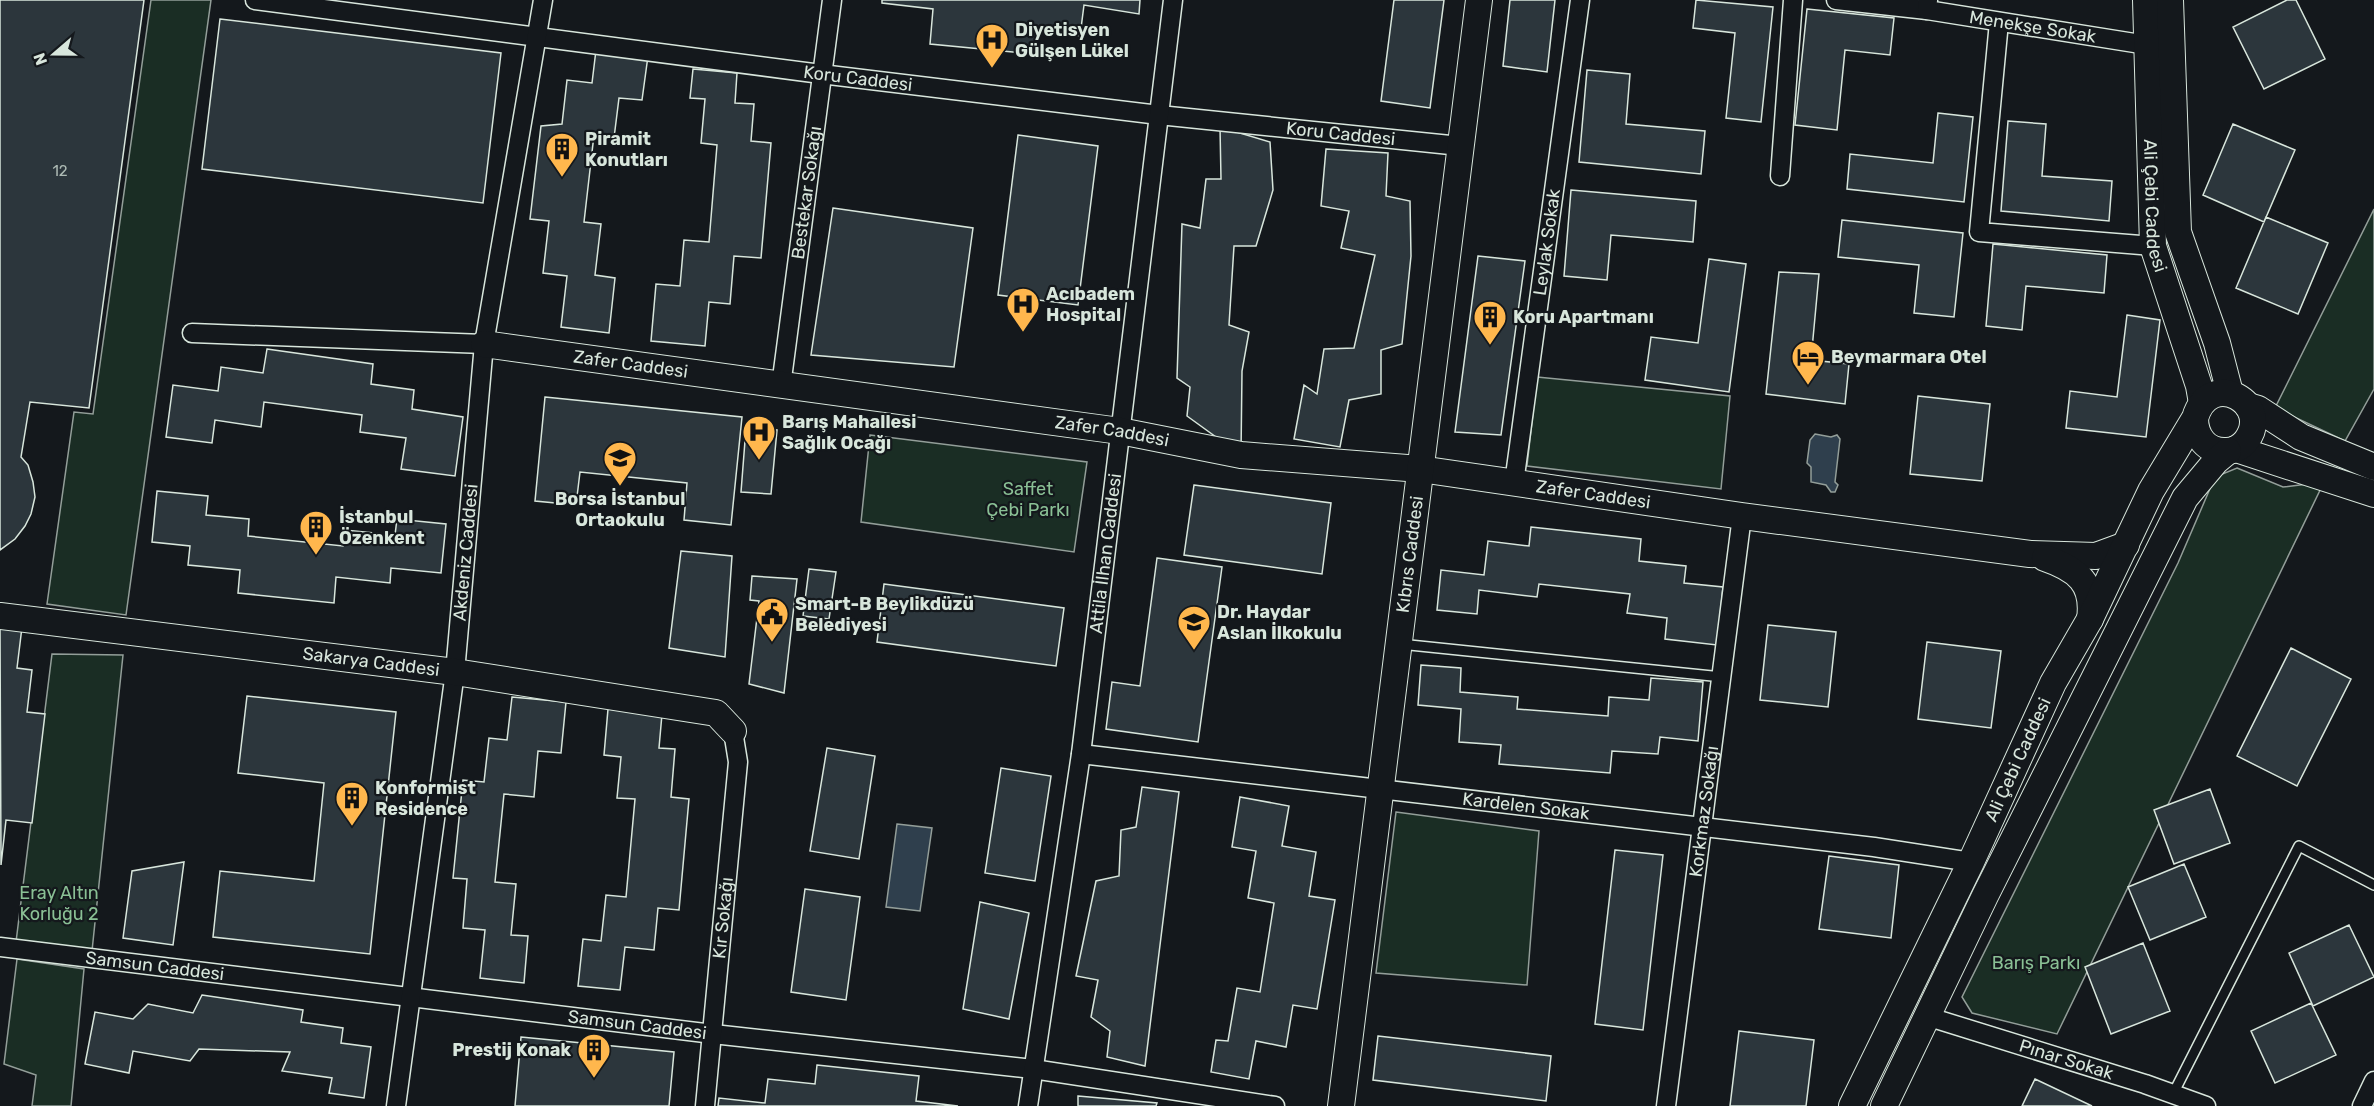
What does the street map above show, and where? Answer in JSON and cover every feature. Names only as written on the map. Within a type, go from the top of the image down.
[{"type":"main road","name":"Kıbrıs Caddesi","points":[[1341,1106],[1479,0]]},
{"type":"main road","name":"Ali Çebi Caddesi","points":[[2146,0],[2153,246],[2199,386],[2197,435],[2210,448],[2232,450]]},
{"type":"main road","name":"Ali Çebi Caddesi","points":[[1884,1106],[1926,1016],[2185,498],[2216,461],[2243,445],[2252,430],[2252,414],[2239,399],[2178,232],[2170,0]]},
{"type":"main road","name":"Zafer Caddesi","points":[[484,344],[1120,431],[1241,455],[1420,469],[1742,516],[2030,554]]},
{"type":"main road","points":[[2198,411],[2210,396],[2239,399],[2301,437],[2374,467]]},
{"type":"main road","name":"Ali Çebi Caddesi","points":[[1852,1106],[1971,862],[2054,683],[2090,619],[2151,491],[2198,411]]},
{"type":"main road","points":[[2232,450],[2374,494]]},
{"type":"main road","points":[[2030,554],[2096,556],[2126,546]]},
{"type":"main road","points":[[2030,554],[2058,563],[2085,582],[2091,595],[2090,619]]},
{"type":"main road","name":"Sakarya Caddesi","points":[[0,616],[455,672],[716,713],[733,731]]},
{"type":"street","name":"Koru Caddesi","points":[[255,0],[822,74],[1159,115],[1460,146]]},
{"type":"street","name":"Akdeniz Caddesi","points":[[396,1106],[455,672],[484,344],[543,0]]},
{"type":"street","name":"Bestekar Sokağı","points":[[781,386],[832,0]]},
{"type":"street","name":"Attila İlhan Caddesi","points":[[1028,1106],[1081,754],[1173,0]]},
{"type":"street","name":"Leylak Sokak","points":[[1514,483],[1580,0]]},
{"type":"street","points":[[1780,176],[1793,0]]},
{"type":"street","name":"Menekşe Sokak","points":[[1836,0],[1928,5],[1999,22],[2147,45]]},
{"type":"street","points":[[1999,22],[1979,232],[2153,246]]},
{"type":"street","name":"Zafer Caddesi","points":[[192,333],[484,344]]},
{"type":"street","name":"Korkmaz Sokağı","points":[[1666,1106],[1742,516]]},
{"type":"street","name":"Kır Sokağı","points":[[705,1106],[738,762],[733,731]]},
{"type":"street","name":"Kardelen Sokak","points":[[1081,754],[1874,847],[1971,862]]},
{"type":"street","name":"Samsun Caddesi","points":[[0,947],[713,1034],[1033,1069],[1275,1106]]},
{"type":"street","name":"Pınar Sokak","points":[[1926,1016],[2206,1106]]},
{"type":"street","points":[[2362,1106],[2374,1081]]},
{"type":"lane","points":[[1397,644],[1722,677]]},
{"type":"lane","points":[[2173,1094],[2299,846],[2374,885]]},
{"type":"green space","points":[[151,0],[211,0],[126,615],[47,604],[74,412],[93,414]]},
{"type":"green space","points":[[2374,209],[2374,389],[2345,441],[2275,408]]},
{"type":"green space","points":[[1537,377],[1730,396],[1721,489],[1527,466]]},
{"type":"green space","name":"Saffet Çebi Parkı","points":[[870,435],[1087,462],[1074,552],[861,522]]},
{"type":"green space","name":"Barış Parkı","points":[[2237,468],[2283,487],[2324,482],[2057,1034],[1972,1013],[1962,997],[2178,563],[2215,477]]},
{"type":"green space","name":"Eray Altın Korluğu 2","points":[[52,654],[123,655],[92,951],[16,942]]},
{"type":"green space","points":[[1396,812],[1539,831],[1527,985],[1376,973]]},
{"type":"green space","points":[[17,959],[84,969],[71,1106],[32,1106],[36,1075],[4,1064]]},
{"type":"water","points":[[1815,434],[1831,437],[1837,435],[1840,439],[1835,482],[1838,485],[1835,492],[1831,492],[1826,485],[1811,482],[1811,467],[1807,463],[1810,440]]},
{"type":"water","points":[[897,824],[932,828],[920,911],[886,907]]},
{"type":"building","points":[[0,0],[144,0],[89,408],[30,402],[21,457],[28,465],[35,497],[25,526],[15,539],[0,550]]},
{"type":"building","points":[[882,0],[1140,0],[1139,14],[1084,5],[1080,36],[1040,28],[1035,54],[930,44],[933,9],[882,3]]},
{"type":"building","points":[[1394,0],[1444,0],[1430,108],[1381,101]]},
{"type":"building","points":[[1510,0],[1555,0],[1547,72],[1503,66]]},
{"type":"building","points":[[1696,0],[1773,7],[1761,122],[1726,118],[1735,33],[1693,28]]},
{"type":"building","points":[[2287,0],[2296,0],[2325,59],[2264,89],[2233,27]]},
{"type":"building","points":[[1807,9],[1894,18],[1890,55],[1845,50],[1837,130],[1795,125]]},
{"type":"building","points":[[220,19],[501,53],[483,203],[202,169]]},
{"type":"building","name":"Piramit Konutları","points":[[596,50],[648,56],[642,100],[619,98],[614,138],[594,135],[584,222],[601,224],[595,275],[615,278],[609,333],[561,327],[567,276],[543,273],[549,221],[530,219],[541,126],[562,124],[567,80],[592,83]]},
{"type":"building","points":[[693,69],[737,73],[735,103],[754,104],[751,141],[771,143],[761,258],[734,256],[730,304],[709,302],[705,346],[651,341],[656,284],[680,286],[684,240],[709,242],[717,145],[701,143],[705,99],[690,98]]},
{"type":"building","points":[[1587,70],[1630,74],[1626,124],[1705,131],[1701,174],[1579,162]]},
{"type":"building","points":[[1938,113],[1973,117],[1964,202],[1847,189],[1850,154],[1933,163]]},
{"type":"building","points":[[2008,121],[2046,124],[2042,176],[2112,181],[2109,221],[2001,211]]},
{"type":"building","points":[[2233,124],[2295,150],[2264,222],[2203,195]]},
{"type":"building","points":[[1220,127],[1270,142],[1273,190],[1256,246],[1234,246],[1229,325],[1249,332],[1242,371],[1241,455],[1187,416],[1190,387],[1177,378],[1182,224],[1200,228],[1206,179],[1221,179]]},
{"type":"building","points":[[1018,135],[1098,146],[1078,305],[998,295]]},
{"type":"building","points":[[1326,149],[1388,153],[1386,196],[1410,201],[1411,256],[1402,344],[1381,350],[1381,394],[1349,400],[1340,447],[1294,439],[1304,385],[1317,394],[1324,349],[1354,348],[1375,255],[1341,248],[1349,211],[1321,206]]},
{"type":"building","points":[[1571,190],[1696,201],[1693,242],[1611,235],[1607,280],[1564,276]]},
{"type":"building","points":[[833,208],[973,228],[954,367],[811,355]]},
{"type":"building","points":[[2266,217],[2328,243],[2298,314],[2236,288]]},
{"type":"building","points":[[1842,220],[1963,233],[1954,317],[1914,313],[1919,265],[1838,257]]},
{"type":"building","points":[[1993,244],[2107,255],[2104,293],[2026,286],[2022,330],[1986,326]]},
{"type":"building","name":"Koru Apartmanı","points":[[1478,256],[1525,261],[1501,435],[1455,432]]},
{"type":"building","points":[[1709,259],[1746,264],[1729,392],[1645,380],[1651,337],[1698,343]]},
{"type":"building","points":[[1779,272],[1819,274],[1811,360],[1849,364],[1845,404],[1766,394]]},
{"type":"building","points":[[2127,315],[2160,320],[2146,437],[2066,428],[2070,391],[2117,397]]},
{"type":"building","points":[[267,349],[373,364],[371,384],[414,390],[412,409],[463,417],[455,476],[401,469],[406,438],[360,432],[362,415],[264,402],[261,427],[215,420],[212,443],[166,437],[173,385],[218,391],[221,367],[263,373]]},
{"type":"building","points":[[1918,396],[1990,404],[1982,481],[1910,474]]},
{"type":"building","name":"Borsa İstanbul Ortaokulu","points":[[545,397],[742,417],[731,525],[684,520],[687,483],[580,472],[576,505],[535,501]]},
{"type":"building","name":"Barış Mahallesi Sağlık Ocağı","points":[[746,428],[777,430],[771,494],[741,492]]},
{"type":"building","points":[[1194,485],[1331,503],[1322,574],[1184,555]]},
{"type":"building","name":"İstanbul Özenkent","points":[[157,491],[208,496],[206,515],[249,519],[248,536],[343,546],[345,530],[395,535],[397,519],[446,524],[441,573],[391,568],[390,583],[336,577],[334,603],[238,593],[240,570],[188,565],[190,546],[152,542]]},
{"type":"building","points":[[1531,527],[1641,539],[1639,561],[1686,566],[1684,583],[1723,587],[1717,645],[1665,639],[1667,618],[1627,613],[1630,594],[1539,584],[1537,597],[1479,590],[1477,614],[1437,610],[1441,570],[1484,575],[1488,541],[1529,546]]},
{"type":"building","points":[[681,551],[732,556],[725,657],[669,648]]},
{"type":"building","name":"Dr. Haydar Aslan İlkokulu","points":[[1157,558],[1222,567],[1198,742],[1106,729],[1112,682],[1140,686]]},
{"type":"building","points":[[809,569],[836,572],[829,619],[803,616]]},
{"type":"building","name":"Smart-B Beylikdüzü Belediyesi","points":[[752,576],[797,579],[784,693],[749,684],[759,601],[750,600]]},
{"type":"building","points":[[884,584],[1064,608],[1056,666],[877,642]]},
{"type":"building","points":[[0,624],[22,627],[17,668],[32,670],[27,712],[45,714],[32,823],[6,820],[1,865]]},
{"type":"building","points":[[1768,625],[1836,632],[1828,707],[1760,700]]},
{"type":"building","points":[[1927,642],[2001,651],[1991,728],[1918,719]]},
{"type":"building","points":[[2291,648],[2351,679],[2297,786],[2237,756]]},
{"type":"building","points":[[1421,665],[1461,668],[1460,692],[1518,697],[1517,709],[1608,716],[1609,697],[1649,700],[1651,678],[1703,682],[1698,741],[1660,737],[1658,754],[1612,751],[1610,773],[1499,764],[1501,745],[1459,742],[1461,709],[1418,705]]},
{"type":"building","name":"Konformist Residence","points":[[247,696],[396,712],[370,954],[213,937],[220,871],[314,881],[324,783],[238,773]]},
{"type":"building","points":[[512,697],[566,702],[561,753],[538,751],[534,797],[504,794],[495,882],[516,884],[511,935],[528,936],[524,983],[480,978],[485,930],[463,928],[467,879],[453,878],[463,780],[484,782],[489,738],[507,740]]},
{"type":"building","points":[[608,709],[662,714],[659,748],[675,749],[671,797],[689,799],[679,910],[658,908],[654,950],[625,947],[620,990],[578,986],[583,939],[601,941],[606,895],[626,897],[635,799],[617,798],[621,757],[604,755]]},
{"type":"building","points":[[827,748],[875,756],[859,859],[810,851]]},
{"type":"building","points":[[1001,768],[1051,776],[1035,881],[985,873]]},
{"type":"building","points":[[1142,787],[1179,792],[1145,1066],[1107,1057],[1110,1031],[1091,1017],[1098,980],[1076,976],[1096,881],[1119,876],[1121,830],[1136,827]]},
{"type":"building","points":[[2210,789],[2230,843],[2174,864],[2154,810]]},
{"type":"building","points":[[1240,797],[1289,806],[1282,846],[1316,852],[1309,896],[1335,900],[1317,1009],[1293,1005],[1286,1047],[1256,1041],[1249,1079],[1211,1072],[1216,1040],[1228,1041],[1237,988],[1260,992],[1274,903],[1248,898],[1256,851],[1232,847]]},
{"type":"building","points":[[1615,850],[1663,855],[1643,1030],[1595,1024]]},
{"type":"building","points":[[1829,856],[1899,865],[1891,938],[1819,929]]},
{"type":"building","points":[[184,862],[173,945],[123,938],[132,871]]},
{"type":"building","points":[[2184,864],[2206,917],[2150,940],[2128,887]]},
{"type":"building","points":[[805,889],[860,897],[846,1000],[791,992]]},
{"type":"building","points":[[980,902],[1029,913],[1009,1019],[963,1009]]},
{"type":"building","points":[[2349,925],[2374,977],[2313,1006],[2289,953]]},
{"type":"building","points":[[2143,943],[2170,1011],[2111,1034],[2085,967]]},
{"type":"building","points":[[202,995],[303,1010],[301,1022],[343,1028],[341,1043],[371,1047],[364,1098],[329,1093],[332,1078],[282,1071],[290,1052],[199,1049],[190,1061],[133,1051],[129,1073],[85,1064],[95,1012],[133,1019],[148,1004],[193,1013]]},
{"type":"building","points":[[2311,1003],[2336,1055],[2275,1083],[2251,1031]]},
{"type":"building","points":[[1739,1031],[1814,1040],[1806,1106],[1730,1106]]},
{"type":"building","points":[[1378,1036],[1551,1056],[1546,1101],[1373,1080]]},
{"type":"building","name":"Prestij Konak","points":[[521,1037],[674,1052],[669,1106],[515,1106]]},
{"type":"building","points":[[817,1065],[919,1076],[916,1101],[958,1106],[718,1106],[719,1098],[765,1103],[768,1079],[815,1084]]},
{"type":"building","points":[[2035,1079],[2092,1106],[2022,1106]]},
{"type":"building","points":[[1078,1096],[1157,1103],[1156,1106],[1078,1106]]},
{"type":"place","name":"Diyetisyen Gülşen Lükel","points":[[992,69]]},
{"type":"place","name":"Piramit Konutları","points":[[562,178]]},
{"type":"place","name":"Acıbadem Hospital","points":[[1023,333]]},
{"type":"place","name":"Koru Apartmanı","points":[[1490,346]]},
{"type":"place","name":"Beymarmara Otel","points":[[1808,386]]},
{"type":"place","name":"Barış Mahallesi Sağlık Ocağı","points":[[759,461]]},
{"type":"place","name":"Borsa İstanbul Ortaokulu","points":[[620,487]]},
{"type":"place","name":"İstanbul Özenkent","points":[[316,556]]},
{"type":"place","name":"Smart-B Beylikdüzü Belediyesi","points":[[772,643]]},
{"type":"place","name":"Dr. Haydar Aslan İlkokulu","points":[[1194,651]]},
{"type":"place","name":"Konformist Residence","points":[[352,827]]},
{"type":"place","name":"Prestij Konak","points":[[594,1079]]}]
